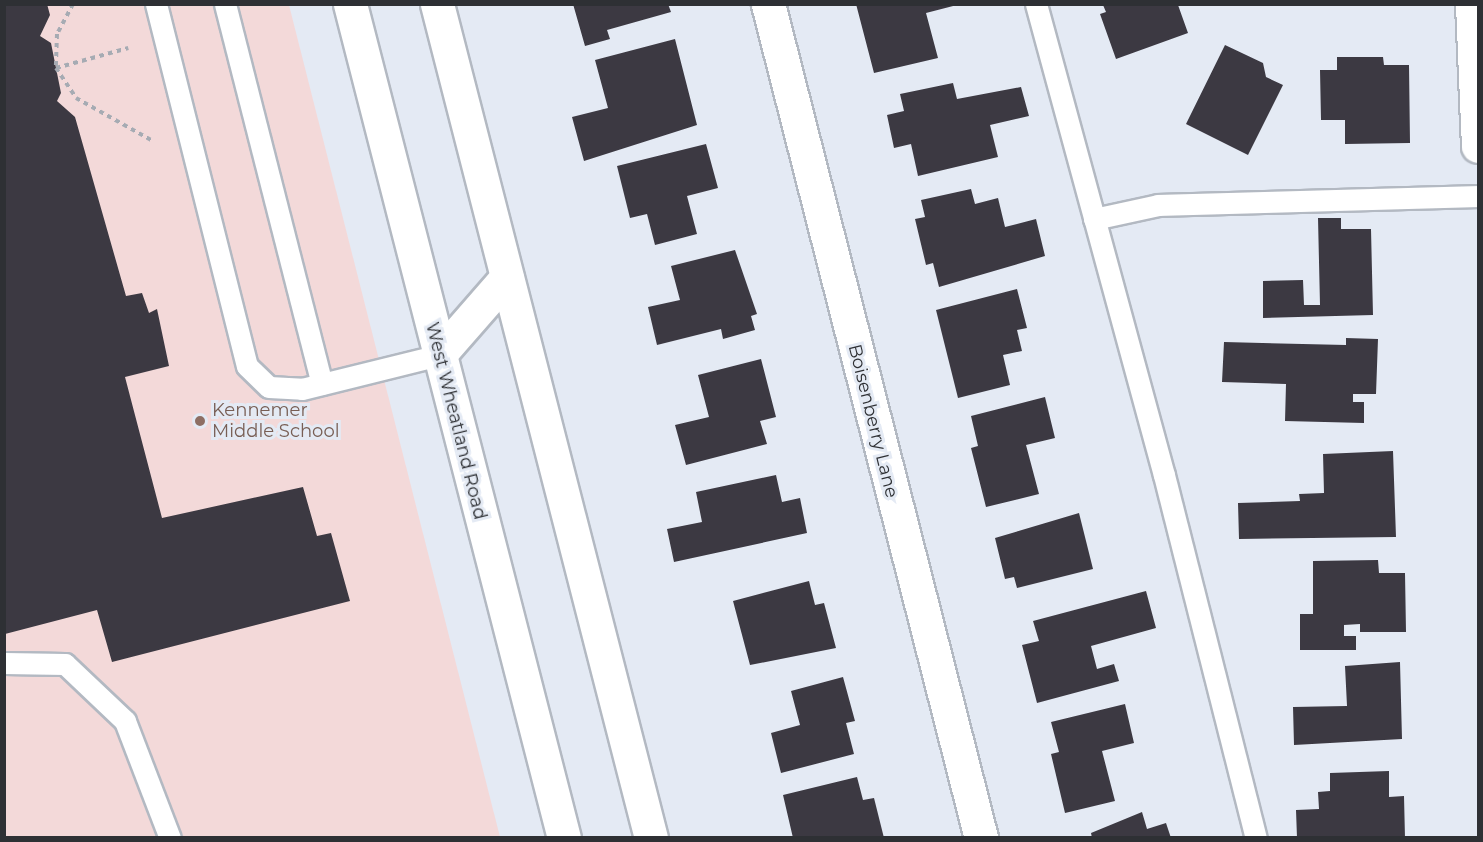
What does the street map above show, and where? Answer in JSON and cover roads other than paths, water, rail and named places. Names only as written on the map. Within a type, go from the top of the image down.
[{"type":"main road","name":"West Wheatland Road","points":[[350,4],[564,837]]},
{"type":"main road","points":[[437,4],[651,837]]},
{"type":"main road","name":"Boisenberry Lane","points":[[768,4],[981,837]]},
{"type":"main road","points":[[1472,4],[1479,146]]},
{"type":"main road","points":[[439,355],[507,277]]},
{"type":"lane","points":[[156,4],[247,366],[269,387],[322,384],[439,355]]},
{"type":"lane","points":[[225,4],[322,384]]},
{"type":"lane","points":[[1036,4],[1256,837]]},
{"type":"lane","points":[[1094,219],[1158,205],[1479,196]]},
{"type":"lane","points":[[4,663],[65,664],[125,721],[170,837]]},
{"type":"place","name":"Kennemer Middle School","points":[[200,421]]}]
